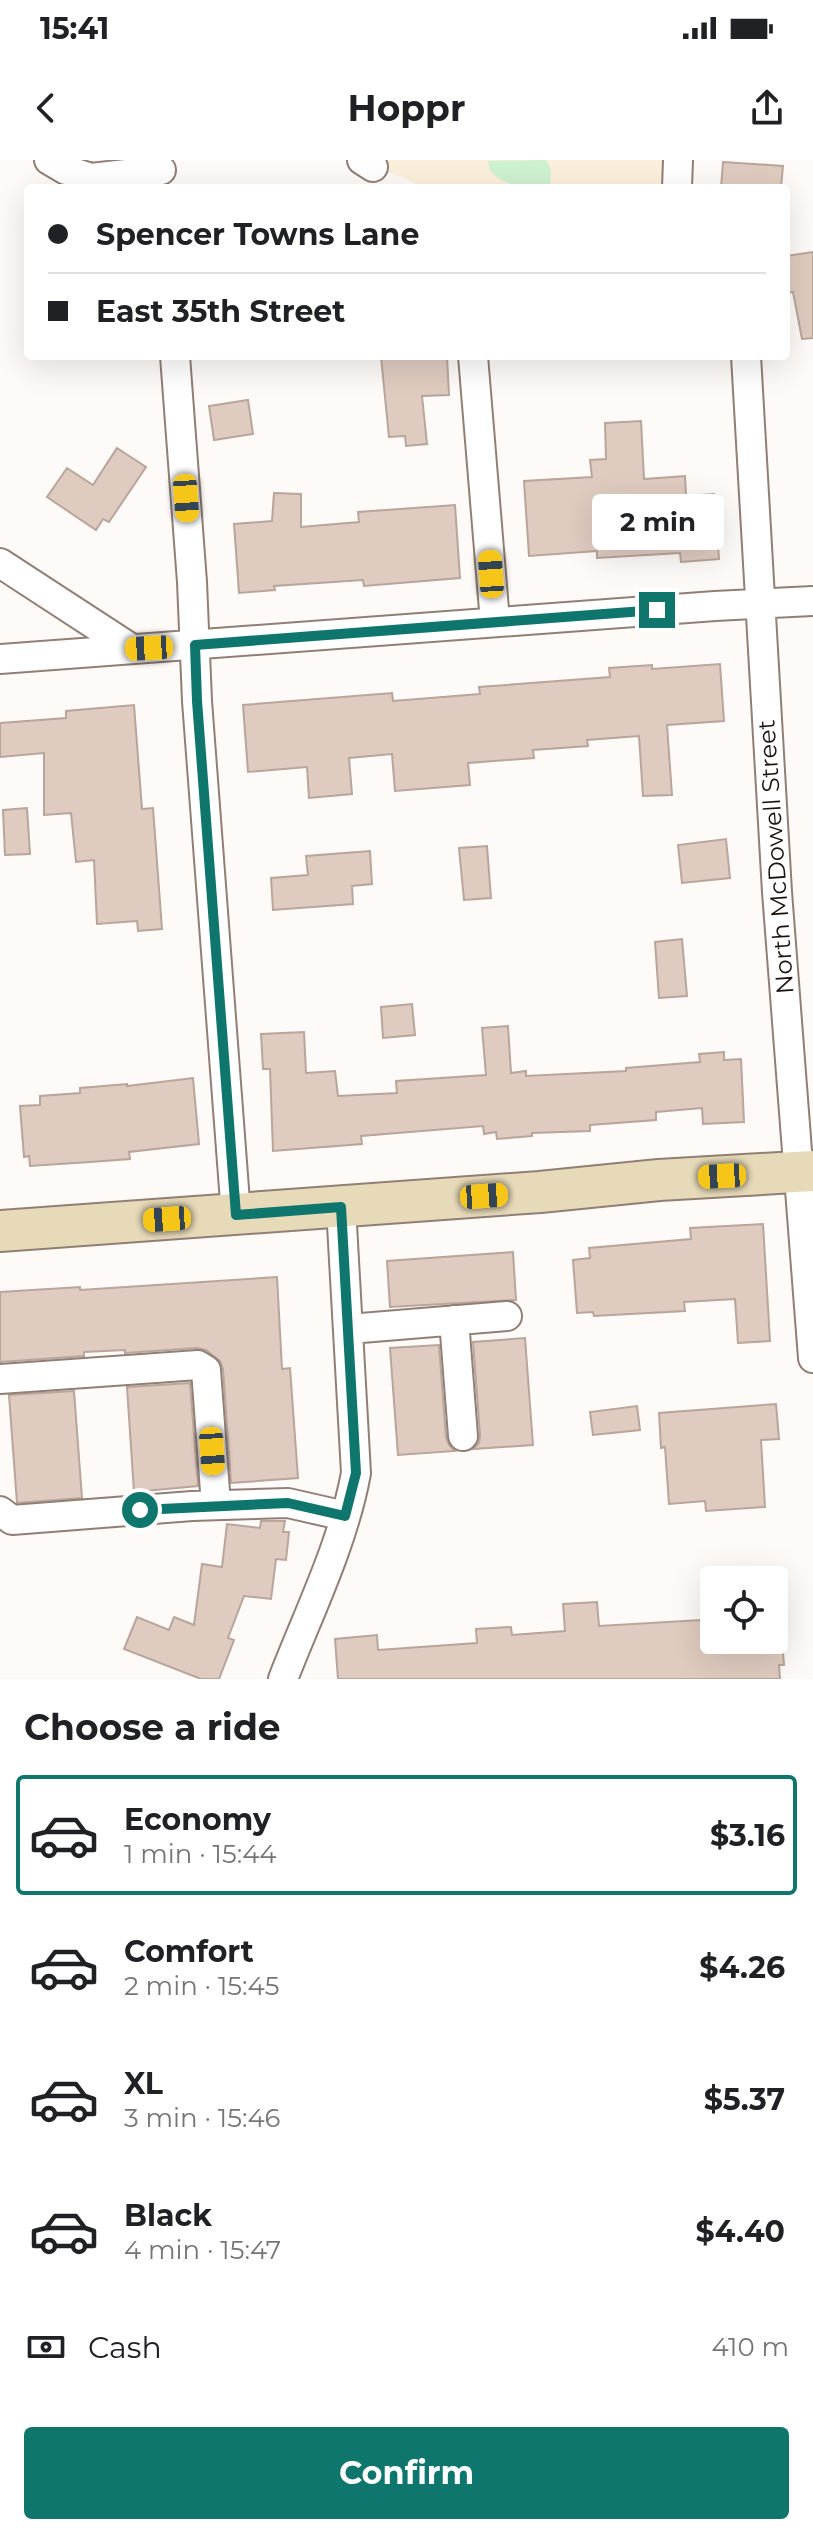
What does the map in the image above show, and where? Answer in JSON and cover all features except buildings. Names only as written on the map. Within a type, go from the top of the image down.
[{"type":"street","points":[[49,160],[80,176],[91,178],[161,173]]},
{"type":"street","points":[[677,184],[678,160]]},
{"type":"street","points":[[175,360],[197,701],[236,1215]]},
{"type":"street","points":[[473,360],[495,622]]},
{"type":"street","name":"North McDowell Street","points":[[746,360],[777,892],[806,1172],[813,1358]]},
{"type":"street","points":[[0,563],[132,649]]},
{"type":"street","points":[[0,659],[813,601]]},
{"type":"street","points":[[0,1231],[540,1192],[659,1180],[806,1172]]},
{"type":"street","points":[[283,1679],[345,1516],[356,1473],[341,1207]]},
{"type":"street","points":[[349,1329],[507,1316]]},
{"type":"street","points":[[454,1320],[463,1436]]},
{"type":"street","points":[[0,1379],[198,1365],[206,1370],[216,1505]]},
{"type":"street","points":[[0,1511],[12,1520],[216,1505],[288,1503],[345,1516]]},
{"type":"shaded area","points":[[362,160],[684,160],[683,184],[417,184]]},
{"type":"green space","points":[[546,160],[551,169],[550,184],[510,184],[490,171],[488,161]]},
{"type":"route","points":[[140,1510],[288,1503],[345,1516],[356,1473],[341,1207],[236,1215],[195,645],[657,610]]}]
